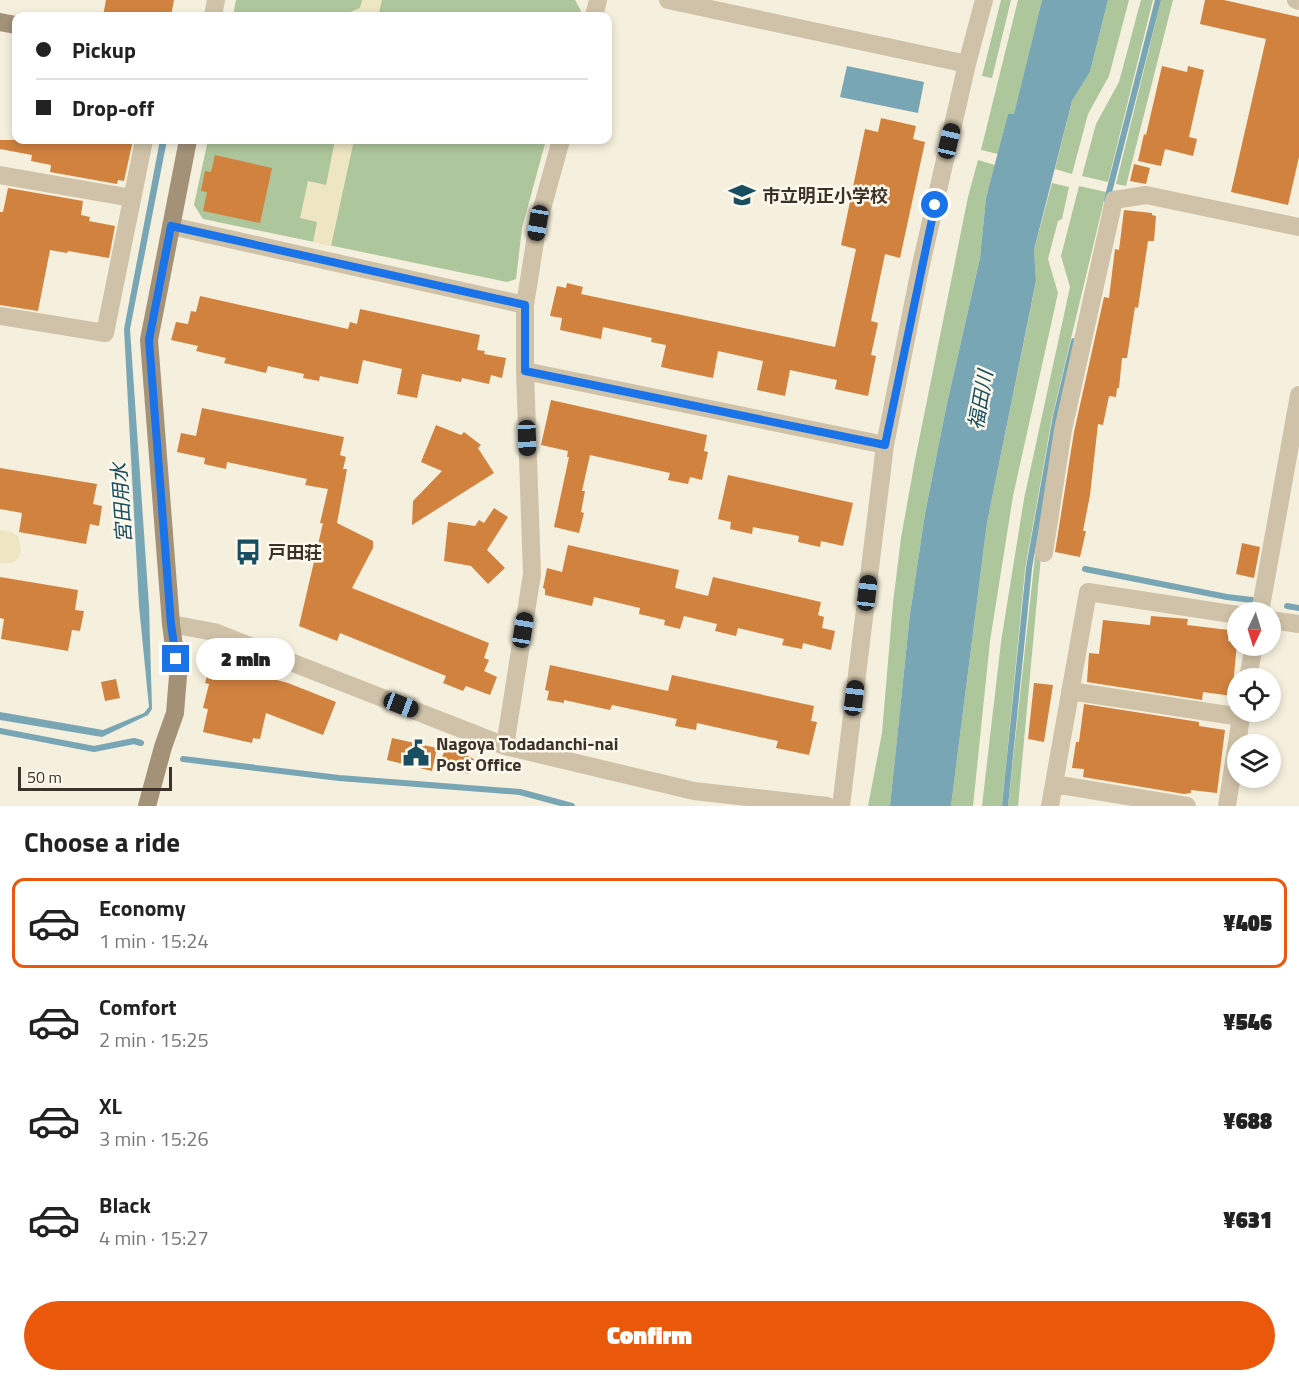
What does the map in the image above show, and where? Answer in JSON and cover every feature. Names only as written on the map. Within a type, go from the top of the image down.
[{"type":"street","points":[[668,0],[967,64]]},
{"type":"street","points":[[841,806],[885,445],[920,268],[984,0]]},
{"type":"street","points":[[0,316],[105,333],[143,144]]},
{"type":"street","points":[[147,806],[175,713],[178,676],[171,624],[149,340],[187,144]]},
{"type":"street","points":[[506,746],[532,574],[525,305],[538,223],[560,144]]},
{"type":"street","points":[[0,175],[132,198]]},
{"type":"street","points":[[1044,553],[1063,430],[1114,200],[1146,195],[1299,227]]},
{"type":"street","points":[[171,226],[525,305]]},
{"type":"street","points":[[525,371],[885,445]]},
{"type":"street","points":[[1262,602],[1299,395]]},
{"type":"street","points":[[1050,806],[1088,592],[1227,613]]},
{"type":"street","points":[[1281,622],[1299,624]]},
{"type":"street","points":[[171,624],[214,632],[506,746],[694,791],[827,806]]},
{"type":"street","points":[[1070,691],[1227,712]]},
{"type":"street","points":[[1227,806],[1240,722]]},
{"type":"street","points":[[1054,784],[1187,806]]},
{"type":"green space","points":[[236,0],[575,0],[581,11],[581,12],[234,12]]},
{"type":"green space","points":[[1001,0],[1011,0],[992,78],[982,76]]},
{"type":"green space","points":[[1018,0],[1042,0],[1014,115],[1008,114],[998,154],[981,150]]},
{"type":"green space","points":[[1108,0],[1129,0],[1109,76],[1088,114],[1072,174],[1055,169],[1072,101],[1090,72]]},
{"type":"green space","points":[[1141,0],[1153,0],[1108,182],[1082,176],[1096,124],[1119,82]]},
{"type":"green space","points":[[1161,0],[1173,0],[1126,186],[1116,184]]},
{"type":"green space","points":[[207,144],[545,144],[522,228],[516,279],[507,282],[203,219],[194,205]]},
{"type":"green space","points":[[978,160],[995,165],[986,198],[980,258],[925,514],[910,614],[890,806],[868,806],[882,733],[901,538],[968,197]]},
{"type":"green space","points":[[1052,183],[1069,187],[1062,219],[1058,221],[1048,259],[1058,293],[1013,496],[990,641],[973,806],[951,806],[987,523],[1036,282],[1034,250]]},
{"type":"green space","points":[[1079,186],[1106,192],[1052,418],[1025,570],[1002,806],[982,806],[1001,642],[1024,499],[1070,287],[1061,256]]},
{"type":"green space","points":[[1035,556],[1041,556],[1018,806],[1008,806]]},
{"type":"shaded area","points":[[362,0],[382,0],[379,12],[350,12],[360,8]]},
{"type":"shaded area","points":[[334,144],[353,144],[331,246],[313,242],[317,222],[300,218],[308,181],[326,185]]},
{"type":"shaded area","points":[[0,530],[12,532],[18,536],[21,549],[19,557],[13,563],[0,563]]},
{"type":"water","name":"福田川","points":[[1042,0],[1108,0],[1090,72],[1072,101],[1034,250],[1036,281],[987,523],[951,806],[890,806],[910,614],[925,514],[980,258],[986,198],[1008,114],[1014,114]]},
{"type":"water","points":[[847,66],[924,82],[918,113],[840,97]]},
{"type":"water","points":[[159,144],[166,144],[130,329],[149,606],[152,709],[148,715],[102,737],[0,720],[0,712],[103,730],[144,713],[149,707],[139,606],[124,329]]},
{"type":"building","points":[[106,0],[174,0],[172,12],[104,12]]},
{"type":"building","points":[[1205,0],[1224,0],[1299,17],[1299,157],[1288,205],[1231,192],[1266,39],[1200,24]]},
{"type":"building","points":[[1162,66],[1187,72],[1188,66],[1204,70],[1189,137],[1197,139],[1193,156],[1165,149],[1161,166],[1138,161]]},
{"type":"building","points":[[881,118],[916,126],[913,139],[925,142],[900,258],[885,254],[871,321],[878,323],[871,355],[876,356],[868,396],[835,389],[837,380],[790,370],[785,396],[757,390],[763,361],[718,351],[713,378],[661,367],[666,345],[651,342],[652,338],[603,327],[601,339],[560,330],[562,318],[550,316],[557,286],[566,288],[567,283],[583,287],[581,294],[835,347],[856,249],[841,245],[865,129],[878,132]]},
{"type":"building","points":[[0,140],[12,140],[12,144],[132,144],[124,181],[118,180],[117,184],[50,172],[51,165],[31,161],[32,155],[0,149]]},
{"type":"building","points":[[215,155],[272,168],[260,223],[203,211],[207,192],[201,191],[205,171],[211,172]]},
{"type":"building","points":[[1134,164],[1150,168],[1146,184],[1130,181]]},
{"type":"building","points":[[8,188],[83,201],[81,215],[90,217],[89,221],[115,226],[109,258],[50,250],[38,311],[0,305],[0,212],[3,212]]},
{"type":"building","points":[[1124,210],[1152,213],[1156,216],[1154,241],[1148,241],[1138,308],[1135,307],[1127,358],[1122,358],[1119,388],[1117,388],[1116,397],[1109,396],[1103,425],[1098,424],[1090,495],[1083,531],[1086,531],[1080,557],[1055,552],[1074,432],[1104,297],[1109,298],[1115,249],[1119,250]]},
{"type":"building","points":[[200,296],[348,329],[350,322],[357,324],[360,309],[480,335],[477,350],[485,351],[484,354],[506,358],[502,378],[491,375],[489,384],[462,378],[461,382],[422,374],[417,398],[397,394],[402,369],[363,360],[358,384],[320,376],[319,381],[303,378],[304,374],[268,366],[266,373],[224,363],[226,358],[196,351],[198,346],[171,340],[176,322],[188,324],[191,311],[196,312]]},
{"type":"building","points":[[551,400],[707,435],[704,451],[708,452],[702,480],[690,477],[688,484],[668,480],[670,473],[590,455],[582,491],[585,491],[581,512],[584,513],[579,533],[554,527],[569,457],[567,457],[568,451],[541,445]]},
{"type":"building","points":[[202,408],[344,437],[340,455],[346,457],[343,469],[347,469],[337,523],[373,541],[373,548],[352,588],[489,643],[484,658],[489,660],[484,671],[497,677],[490,695],[466,686],[463,691],[443,683],[446,676],[340,633],[337,641],[299,626],[323,523],[320,523],[328,489],[305,485],[307,479],[227,462],[226,469],[204,464],[205,458],[177,452],[181,433],[196,436]]},
{"type":"building","points":[[436,425],[461,435],[464,432],[481,445],[478,448],[494,473],[412,525],[413,501],[442,471],[421,462]]},
{"type":"building","points":[[0,468],[97,484],[93,504],[102,506],[99,526],[90,524],[86,544],[19,532],[22,513],[0,509]]},
{"type":"building","points":[[728,475],[853,503],[843,546],[821,541],[820,547],[798,542],[799,536],[753,527],[752,534],[730,529],[731,522],[718,519]]},
{"type":"building","points":[[494,508],[508,517],[487,550],[505,568],[488,584],[471,566],[444,561],[448,522],[475,526],[479,520],[484,523]]},
{"type":"building","points":[[1242,543],[1260,547],[1254,578],[1236,574]]},
{"type":"building","points":[[568,545],[679,570],[675,588],[708,596],[713,577],[821,602],[818,615],[824,617],[822,628],[835,631],[831,650],[803,643],[802,649],[782,645],[784,639],[738,628],[736,636],[715,631],[717,624],[684,616],[680,629],[664,625],[665,620],[639,614],[640,608],[594,597],[592,606],[545,595],[543,588],[547,568],[562,572]]},
{"type":"building","points":[[0,577],[78,590],[75,610],[84,611],[80,631],[72,630],[68,651],[1,639],[4,619],[0,618]]},
{"type":"building","points":[[1151,616],[1188,619],[1187,625],[1227,630],[1227,656],[1236,656],[1235,668],[1227,668],[1227,695],[1203,692],[1202,700],[1087,682],[1089,653],[1099,654],[1103,620],[1150,625]]},
{"type":"building","points":[[211,662],[288,683],[336,702],[323,735],[266,713],[260,739],[253,738],[252,743],[203,732],[208,709],[203,708],[209,684],[205,683]]},
{"type":"building","points":[[550,665],[668,691],[672,675],[814,706],[811,721],[817,722],[809,755],[776,748],[778,741],[697,723],[696,730],[675,726],[677,719],[612,705],[610,710],[564,700],[564,703],[547,700],[549,691],[545,690]]},
{"type":"building","points":[[116,679],[120,698],[105,701],[101,682]]},
{"type":"building","points":[[1034,683],[1053,685],[1044,742],[1028,739]]},
{"type":"building","points":[[1084,704],[1199,722],[1199,726],[1225,730],[1217,793],[1191,790],[1191,793],[1184,794],[1083,777],[1084,769],[1072,768],[1076,742],[1079,742]]},
{"type":"building","points":[[392,738],[437,748],[432,771],[387,760]]},
{"type":"building","points":[[447,746],[474,759],[468,774],[440,761]]},
{"type":"waterway","points":[[1107,200],[1158,0]]},
{"type":"waterway","points":[[1005,806],[1029,568],[1056,416],[1074,341]]},
{"type":"waterway","points":[[1085,569],[1252,600]]},
{"type":"waterway","points":[[1287,606],[1299,608]]},
{"type":"waterway","points":[[0,731],[94,749],[134,741],[141,743]]},
{"type":"waterway","points":[[183,759],[339,778],[520,792],[572,806]]},
{"type":"place","name":"市立明正小学校","points":[[742,195]]},
{"type":"place","name":"戸田荘","points":[[248,552]]},
{"type":"place","name":"Nagoya Todadanchi-nai Post Office","points":[[416,753]]},
{"type":"route","points":[[176,659],[171,624],[149,340],[171,226],[525,305],[525,371],[885,445],[920,268],[935,205]]},
{"type":"water label","name":"宮田用水","points":[[121,503]]}]
